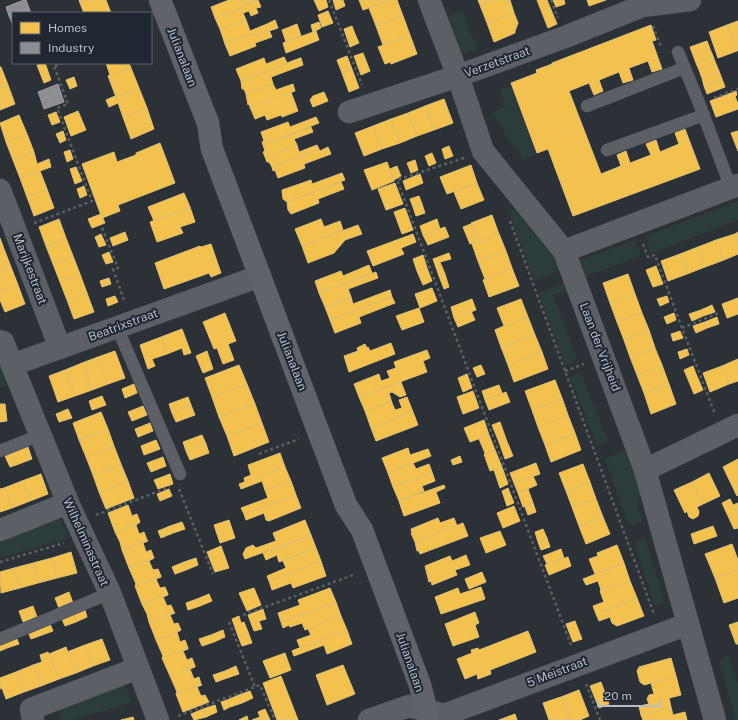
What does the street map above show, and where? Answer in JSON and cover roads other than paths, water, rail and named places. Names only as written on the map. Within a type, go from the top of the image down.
[{"type":"street","name":"Julianalaan","points":[[160,0],[208,123],[212,149],[346,505],[362,530],[420,685],[427,715]]},
{"type":"street","name":"Laan der Vrijheid","points":[[430,0],[484,151],[564,252],[645,470],[715,720]]},
{"type":"street","name":"Verzetstraat","points":[[349,112],[458,76],[565,37],[641,3],[690,0]]},
{"type":"street","points":[[564,252],[734,187]]},
{"type":"street","name":"Marijkestraat","points":[[0,190],[60,348]]},
{"type":"street","name":"Beatrixstraat","points":[[12,365],[260,276]]},
{"type":"street","points":[[0,341],[4,342],[12,365]]},
{"type":"street","name":"Wilhelminastraat","points":[[12,365],[68,503],[110,593],[138,668],[166,719]]},
{"type":"street","points":[[645,470],[730,429]]},
{"type":"street","points":[[0,530],[68,503]]},
{"type":"street","name":"5 Meistraat","points":[[369,720],[409,706],[427,715],[444,714],[688,624]]},
{"type":"street","points":[[33,720],[31,709],[138,668]]},
{"type":"lane","points":[[678,52],[734,187]]},
{"type":"lane","points":[[587,106],[684,68]]},
{"type":"lane","points":[[607,150],[701,109]]},
{"type":"lane","points":[[125,325],[179,479]]},
{"type":"lane","points":[[0,451],[40,435]]},
{"type":"lane","points":[[0,639],[110,593]]}]
